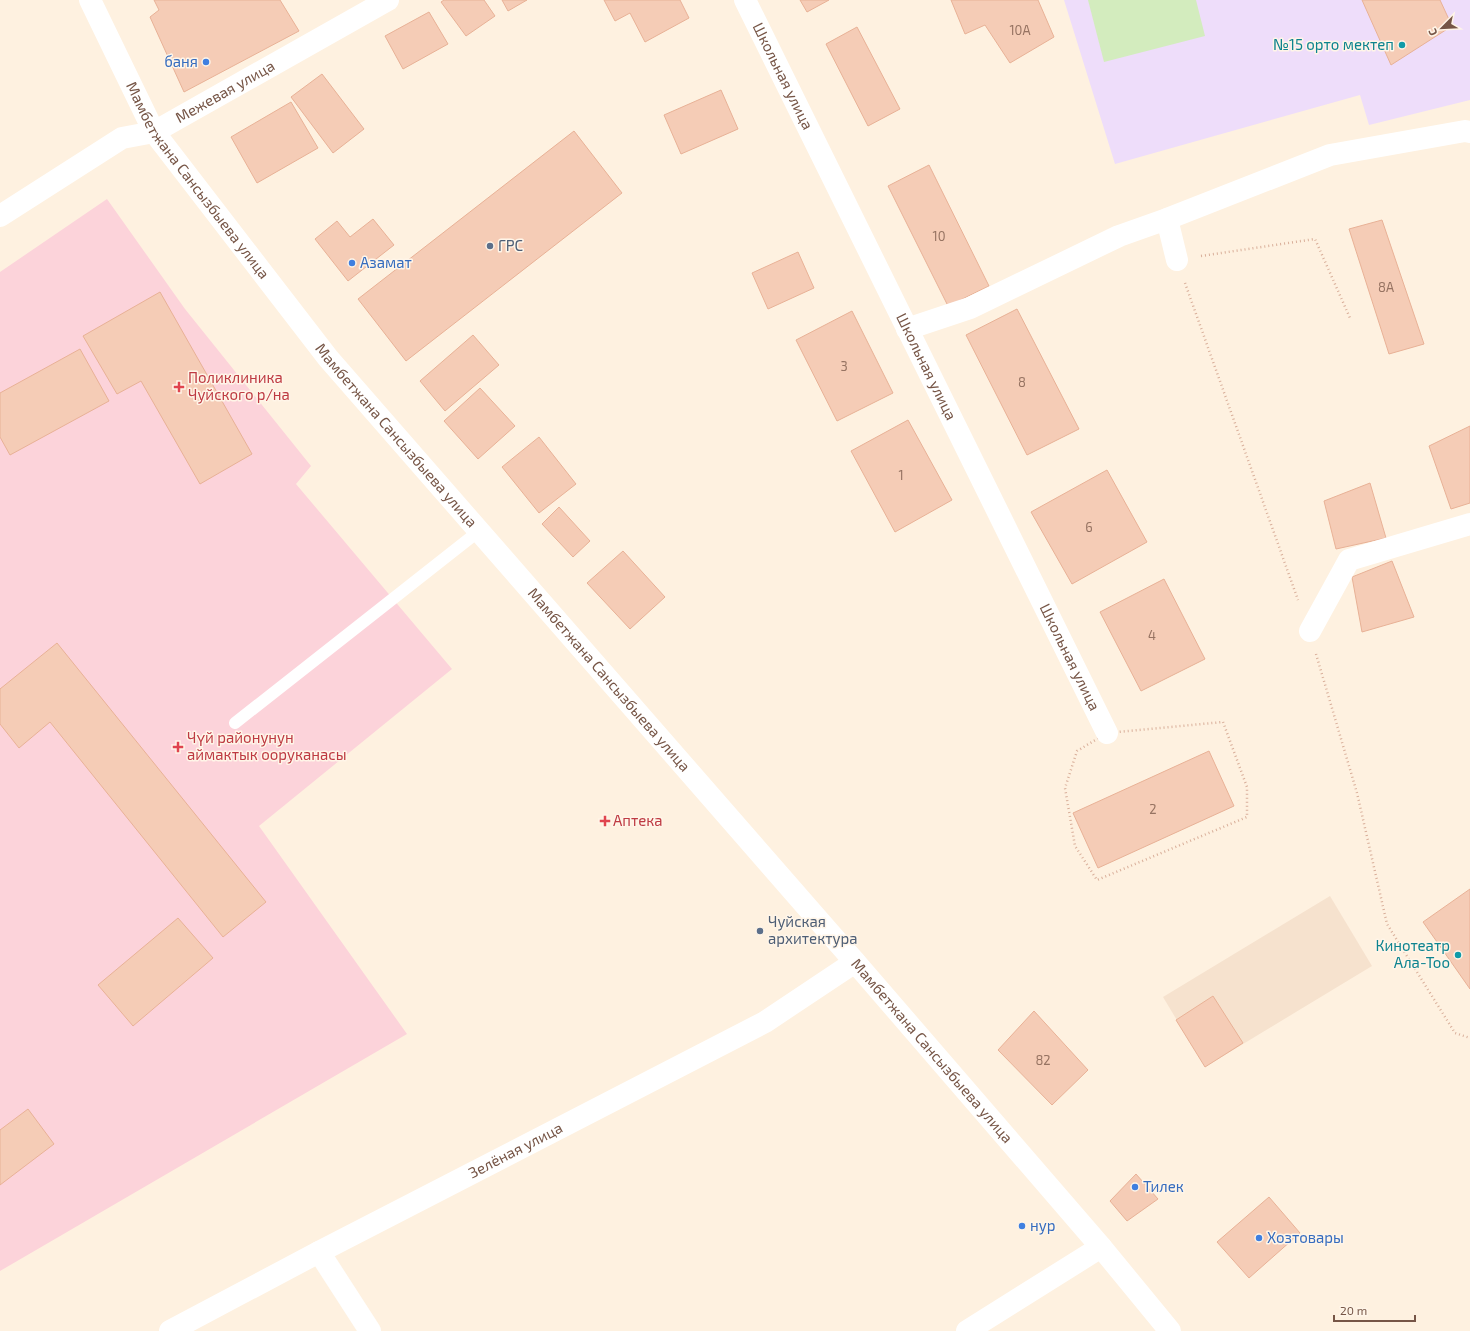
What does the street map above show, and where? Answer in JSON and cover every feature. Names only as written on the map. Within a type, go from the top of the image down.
[{"type":"street","name":"Мамбетжана Сансызбыева улица","points":[[90,0],[154,132],[328,358],[855,962],[1101,1247],[1170,1331]]},
{"type":"street","name":"Межевая улица","points":[[0,216],[122,138],[154,132],[388,0]]},
{"type":"street","name":"Школьная улица","points":[[745,0],[1107,733]]},
{"type":"street","points":[[908,329],[970,308],[1120,236],[1330,155],[1470,132]]},
{"type":"street","points":[[1167,219],[1177,260]]},
{"type":"street","points":[[1310,631],[1349,560],[1470,524]]},
{"type":"street","name":"Зелёная улица","points":[[170,1331],[319,1252],[765,1022],[855,962]]},
{"type":"street","points":[[967,1331],[1101,1247]]},
{"type":"street","points":[[319,1252],[370,1331]]},
{"type":"lane","points":[[235,723],[479,531]]},
{"type":"path","points":[[1350,318],[1315,238],[1177,260],[1310,631],[1357,793],[1387,924],[1455,1033],[1470,1038]]},
{"type":"path","points":[[1223,722],[1247,788],[1247,817],[1097,880],[1075,846],[1065,788],[1077,751],[1107,733],[1223,722]]},
{"type":"shaded area","points":[[1064,0],[1470,0],[1470,100],[1369,125],[1360,95],[1115,164]]},
{"type":"shaded area","name":"Чүй районунун аймактык ооруканасы","points":[[107,199],[185,309],[311,466],[296,484],[452,669],[259,826],[407,1034],[0,1271],[0,272]]},
{"type":"shaded area","points":[[1330,896],[1372,966],[1205,1067],[1163,997]]},
{"type":"green space","points":[[1088,0],[1196,0],[1205,36],[1104,62]]},
{"type":"building","name":"баня","points":[[154,0],[280,0],[299,31],[184,92],[150,17],[159,10]]},
{"type":"building","points":[[444,0],[484,0],[495,16],[466,36],[441,2]]},
{"type":"building","points":[[502,0],[527,0],[508,11]]},
{"type":"building","points":[[604,0],[680,0],[689,18],[645,42],[630,13],[615,21]]},
{"type":"building","points":[[800,0],[829,0],[807,12]]},
{"type":"building","points":[[951,0],[1038,0],[1054,37],[1010,63],[985,25],[965,34]]},
{"type":"building","name":"№15 орто мектеп","points":[[1362,0],[1440,0],[1452,26],[1391,65]]},
{"type":"building","points":[[429,12],[448,44],[403,69],[385,36]]},
{"type":"building","points":[[857,27],[900,109],[868,126],[826,44]]},
{"type":"building","points":[[322,74],[364,129],[333,153],[291,97]]},
{"type":"building","points":[[721,90],[738,129],[681,154],[664,115]]},
{"type":"building","points":[[291,102],[318,148],[257,183],[231,137]]},
{"type":"building","name":"ГРС","points":[[574,131],[622,193],[406,361],[358,299]]},
{"type":"building","points":[[929,165],[989,286],[948,306],[888,186]]},
{"type":"building","name":"Азамат","points":[[373,219],[394,245],[348,281],[315,239],[337,221],[350,237]]},
{"type":"building","points":[[1382,220],[1424,344],[1389,354],[1349,229]]},
{"type":"building","points":[[798,252],[814,288],[768,309],[752,273]]},
{"type":"building","name":"Поликлиника Чуйского р/на","points":[[160,292],[252,454],[200,484],[141,381],[117,394],[83,336]]},
{"type":"building","points":[[1017,309],[1079,429],[1027,455],[966,335]]},
{"type":"building","points":[[852,311],[893,393],[837,421],[796,340]]},
{"type":"building","points":[[473,335],[499,365],[445,411],[420,381]]},
{"type":"building","points":[[80,349],[109,401],[10,455],[0,437],[0,393]]},
{"type":"building","points":[[480,388],[515,426],[478,459],[444,421]]},
{"type":"building","points":[[908,420],[952,500],[895,532],[851,451]]},
{"type":"building","points":[[1470,426],[1470,503],[1451,509],[1429,446]]},
{"type":"building","points":[[539,437],[576,484],[539,513],[502,467]]},
{"type":"building","points":[[1107,470],[1147,542],[1072,584],[1031,512]]},
{"type":"building","points":[[1370,483],[1386,538],[1336,549],[1324,501]]},
{"type":"building","points":[[559,507],[590,541],[573,557],[542,524]]},
{"type":"building","points":[[623,551],[665,597],[630,629],[587,583]]},
{"type":"building","points":[[1392,561],[1414,617],[1362,632],[1352,577]]},
{"type":"building","points":[[1164,579],[1205,659],[1141,691],[1100,612]]},
{"type":"building","points":[[57,643],[266,902],[223,937],[50,722],[19,748],[0,724],[0,689]]},
{"type":"building","points":[[1209,751],[1234,806],[1098,868],[1073,813]]},
{"type":"building","name":"Кинотеатр Ала-Тоо","points":[[1470,889],[1470,989],[1423,922]]},
{"type":"building","points":[[178,918],[213,958],[133,1026],[98,985]]},
{"type":"building","points":[[1213,996],[1243,1043],[1205,1067],[1176,1020]]},
{"type":"building","points":[[1034,1011],[1088,1070],[1052,1105],[998,1050]]},
{"type":"building","points":[[28,1109],[54,1144],[0,1185],[0,1130]]},
{"type":"building","name":"Тилек","points":[[1136,1174],[1158,1199],[1127,1221],[1110,1201]]},
{"type":"building","name":"Хозтовары","points":[[1269,1197],[1300,1233],[1249,1278],[1217,1242]]},
{"type":"place","name":"№15 орто мектеп","points":[[1402,45]]},
{"type":"place","name":"баня","points":[[206,62]]},
{"type":"place","name":"ГРС","points":[[490,246]]},
{"type":"place","name":"Азамат","points":[[352,263]]},
{"type":"place","name":"Поликлиника Чуйского р/на","points":[[179,387]]},
{"type":"place","name":"Чүй районунун аймактык ооруканасы","points":[[178,747]]},
{"type":"place","name":"Аптека","points":[[605,821]]},
{"type":"place","name":"Чуйская архитектура","points":[[760,931]]},
{"type":"place","name":"Кинотеатр Ала-Тоо","points":[[1458,955]]},
{"type":"place","name":"Тилек","points":[[1135,1187]]},
{"type":"place","name":"нур","points":[[1022,1226]]},
{"type":"place","name":"Хозтовары","points":[[1259,1238]]}]
